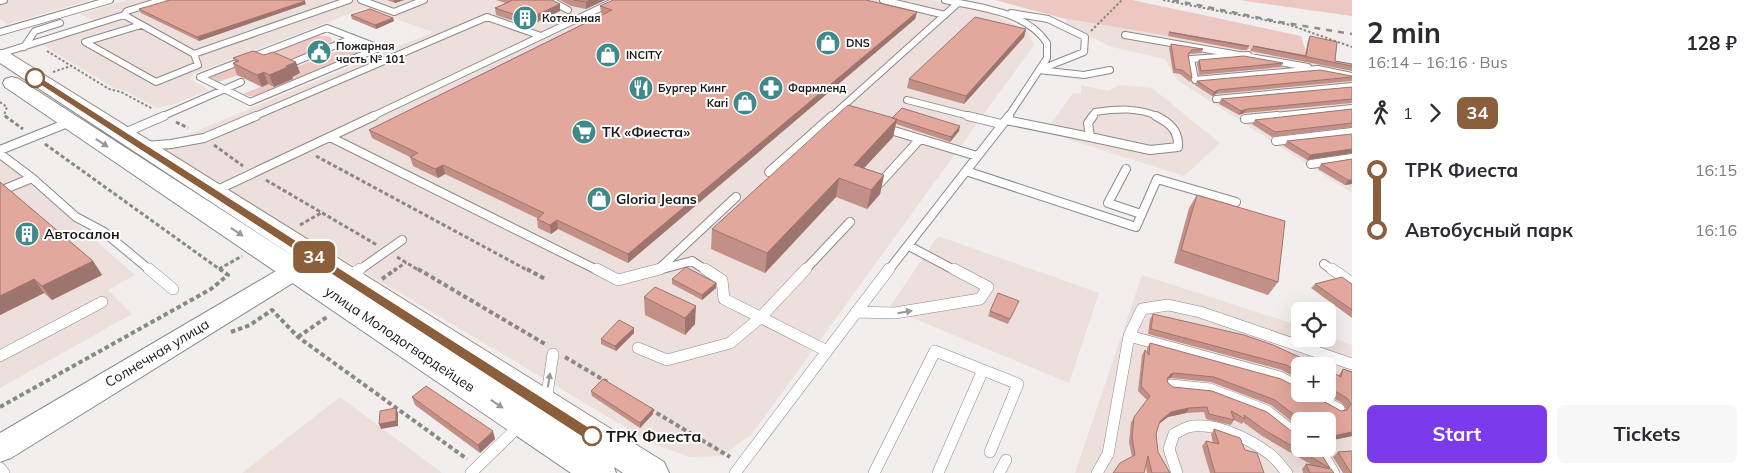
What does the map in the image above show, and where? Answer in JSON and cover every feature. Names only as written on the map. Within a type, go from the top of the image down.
[{"type":"main road","name":"улица Молодогвардейцев","points":[[0,54],[212,192],[306,264],[347,278],[535,414],[599,473]]},
{"type":"main road","name":"улица Молодогвардейцев","points":[[0,75],[70,122],[306,264],[535,414],[652,473]]},
{"type":"main road","points":[[70,122],[91,114]]},
{"type":"street","name":"Солнечная улица","points":[[0,449],[306,264]]},
{"type":"lane","points":[[0,1],[4,0]]},
{"type":"lane","points":[[0,32],[110,0]]},
{"type":"lane","points":[[0,54],[124,15],[127,11],[163,0]]},
{"type":"lane","points":[[194,54],[349,0]]},
{"type":"lane","points":[[361,0],[394,12],[424,0]]},
{"type":"lane","points":[[550,0],[568,10]]},
{"type":"lane","points":[[212,192],[617,0]]},
{"type":"lane","points":[[883,0],[945,15]]},
{"type":"lane","points":[[735,473],[856,312],[1004,122],[1047,58],[1047,43],[1042,34],[1031,25],[1001,13],[945,0]]},
{"type":"lane","points":[[769,172],[958,3]]},
{"type":"lane","points":[[1001,13],[1017,13],[1048,19],[1085,37],[1084,52],[1039,70]]},
{"type":"lane","points":[[124,15],[142,24],[194,54],[198,65],[156,82],[85,42],[142,24]]},
{"type":"lane","points":[[140,146],[171,144],[204,138],[487,17],[541,36]]},
{"type":"lane","points":[[24,48],[35,31],[60,23]]},
{"type":"lane","points":[[327,28],[379,48],[250,102],[226,90],[200,77],[327,28]]},
{"type":"lane","points":[[1125,35],[1248,55],[1352,76]]},
{"type":"lane","points":[[292,63],[353,38]]},
{"type":"lane","points":[[1248,55],[1191,59],[1196,80],[1318,69]]},
{"type":"lane","points":[[1039,70],[1079,75],[1101,74],[1110,70]]},
{"type":"lane","points":[[122,134],[242,82]]},
{"type":"lane","points":[[1216,99],[1352,86]]},
{"type":"lane","points":[[907,100],[1004,122],[1150,150],[1178,147],[1179,138],[1174,128],[1160,117],[1143,110],[1120,108],[1095,112],[1088,124],[1090,138]]},
{"type":"lane","points":[[1245,120],[1352,108]]},
{"type":"lane","points":[[0,150],[70,122]]},
{"type":"lane","points":[[875,125],[977,156]]},
{"type":"lane","points":[[1276,141],[1352,132]]},
{"type":"lane","points":[[330,136],[618,280],[692,261],[722,280],[724,300],[827,351]]},
{"type":"lane","points":[[880,183],[920,139]]},
{"type":"lane","points":[[0,154],[32,178],[76,217],[104,232],[173,289]]},
{"type":"lane","points":[[1311,164],[1352,158]]},
{"type":"lane","points":[[1126,169],[1108,203],[1141,214]]},
{"type":"lane","points":[[966,171],[1136,227],[1157,178],[1236,202]]},
{"type":"lane","points":[[0,191],[32,178]]},
{"type":"lane","points":[[659,269],[736,197]]},
{"type":"lane","points":[[638,348],[667,360],[730,342],[760,318],[850,222]]},
{"type":"lane","points":[[347,278],[402,240]]},
{"type":"lane","points":[[856,312],[895,313],[980,299],[988,287],[909,246]]},
{"type":"lane","points":[[1324,264],[1352,283]]},
{"type":"lane","points":[[0,356],[102,302]]},
{"type":"lane","points":[[1097,473],[1108,454],[1129,336],[1142,309],[1168,306],[1200,312],[1352,364]]},
{"type":"lane","points":[[1129,336],[1280,377],[1291,383]]},
{"type":"lane","points":[[874,473],[934,351],[1018,384],[990,452]]},
{"type":"lane","points":[[474,470],[535,414],[553,354]]},
{"type":"lane","points":[[938,473],[984,370]]},
{"type":"lane","points":[[1171,385],[1210,389],[1266,411],[1291,430]]},
{"type":"lane","points":[[1326,402],[1339,409]]},
{"type":"lane","points":[[1177,473],[1170,461],[1169,447],[1174,435],[1185,428],[1194,426],[1209,426],[1231,432],[1254,443],[1266,451],[1287,473]]},
{"type":"lane","points":[[1324,457],[1334,473]]},
{"type":"lane","points":[[1000,473],[1006,460]]},
{"type":"lane","points":[[0,468],[4,473]]},
{"type":"path","points":[[1085,37],[1122,0]]},
{"type":"path","points":[[1163,0],[1290,25],[1352,47]]},
{"type":"path","points":[[0,102],[7,107],[4,115],[210,264],[228,274],[211,289],[0,407]]},
{"type":"path","points":[[314,155],[545,278]]},
{"type":"path","points":[[250,325],[272,310],[298,337],[474,470]]},
{"type":"shaded area","points":[[0,0],[90,0],[8,24],[0,19]]},
{"type":"shaded area","points":[[127,0],[932,0],[984,11],[1008,21],[1027,31],[1034,45],[752,434],[722,456],[689,457],[652,443],[156,148],[433,32],[365,8],[195,73],[190,79],[209,90],[174,104],[157,108],[127,92],[112,87],[41,44],[103,25],[80,14]]},
{"type":"shaded area","points":[[995,0],[1132,0],[1301,36],[1308,59],[1062,18]]},
{"type":"shaded area","points":[[1239,0],[1352,0],[1352,16]]},
{"type":"shaded area","points":[[1066,16],[1352,68],[1352,193],[1177,80],[1165,59],[1112,47],[1066,26]]},
{"type":"shaded area","points":[[315,35],[331,37],[332,41],[305,54],[218,82],[211,78],[212,75]]},
{"type":"shaded area","points":[[351,46],[362,46],[367,51],[259,96],[243,94],[268,84],[275,87],[293,80],[290,77],[299,73],[291,69]]},
{"type":"shaded area","points":[[1081,85],[1108,91],[1120,85],[1152,88],[1220,143],[1184,176],[1045,132],[1073,93],[1081,94]]},
{"type":"shaded area","points":[[0,157],[135,275],[108,290],[132,314],[0,388]]},
{"type":"shaded area","points":[[938,236],[1099,293],[1069,383],[889,308]]},
{"type":"shaded area","points":[[1142,275],[1291,323],[1291,347],[1336,347],[1336,339],[1352,345],[1352,473],[1075,473]]},
{"type":"shaded area","points":[[340,397],[442,473],[242,473]]},
{"type":"building","points":[[170,0],[305,1],[197,37],[139,9]]},
{"type":"building","points":[[513,0],[552,0],[560,4],[528,19],[495,8]]},
{"type":"building","points":[[574,0],[590,0],[586,2]]},
{"type":"building","name":"ТК «Фиеста»","points":[[613,0],[866,0],[917,12],[628,254],[557,220],[550,225],[537,219],[544,213],[443,165],[435,169],[410,157],[418,153],[369,130],[612,10],[600,6]]},
{"type":"building","points":[[370,9],[393,18],[375,25],[351,15]]},
{"type":"building","points":[[975,17],[1026,29],[966,96],[909,79]]},
{"type":"building","points":[[1169,32],[1249,46],[1244,46]]},
{"type":"building","points":[[1310,36],[1337,42],[1335,61],[1352,64],[1352,66],[1253,46],[1306,56]]},
{"type":"building","points":[[1171,44],[1203,49],[1192,50],[1188,54],[1192,78],[1182,70],[1175,69]]},
{"type":"building","points":[[253,51],[264,55],[273,52],[296,62],[269,75],[264,72],[257,75],[233,63],[239,61],[233,58]]},
{"type":"building","points":[[1244,56],[1283,63],[1201,71],[1199,60]]},
{"type":"building","points":[[1320,70],[1352,77],[1218,90],[1214,92],[1197,81]]},
{"type":"building","points":[[1352,87],[1352,99],[1241,111],[1221,99]]},
{"type":"building","points":[[848,105],[897,119],[854,165],[884,175],[871,190],[839,178],[767,253],[712,229]]},
{"type":"building","points":[[902,108],[960,126],[951,137],[892,118]]},
{"type":"building","points":[[1352,109],[1352,123],[1275,132],[1255,120]]},
{"type":"building","points":[[1352,134],[1352,149],[1310,155],[1287,141]]},
{"type":"building","points":[[1352,159],[1352,180],[1348,180],[1321,164]]},
{"type":"building","name":"Автосалон","points":[[0,182],[93,261],[42,286],[34,279],[0,296]]},
{"type":"building","points":[[1197,195],[1285,221],[1278,282],[1181,250]]},
{"type":"building","points":[[686,267],[716,283],[702,295],[672,279]]},
{"type":"building","points":[[1342,277],[1352,284],[1352,310],[1315,284]]},
{"type":"building","points":[[655,287],[696,306],[685,318],[644,297]]},
{"type":"building","points":[[998,293],[1019,301],[1010,319],[990,311]]},
{"type":"building","points":[[1153,314],[1244,335],[1299,357],[1291,357],[1291,368],[1151,329]]},
{"type":"building","points":[[619,320],[634,328],[615,346],[601,339]]},
{"type":"building","points":[[1150,343],[1281,379],[1291,384],[1291,402],[1325,402],[1341,411],[1347,410],[1351,404],[1347,398],[1336,392],[1336,374],[1341,377],[1343,369],[1352,372],[1352,432],[1336,435],[1336,412],[1291,412],[1275,400],[1214,377],[1174,373],[1167,379],[1168,383],[1173,387],[1212,391],[1267,412],[1291,431],[1291,445],[1244,415],[1245,419],[1231,411],[1234,420],[1209,414],[1207,407],[1189,408],[1171,412],[1160,421],[1156,434],[1158,452],[1170,473],[1152,473],[1148,456],[1144,473],[1113,473],[1120,463],[1135,455],[1132,437],[1134,417],[1150,396],[1141,386],[1145,350],[1149,355]]},
{"type":"building","points":[[603,379],[653,409],[640,423],[591,391]]},
{"type":"building","points":[[426,386],[493,431],[478,445],[412,397]]},
{"type":"building","points":[[396,408],[396,421],[379,424],[380,411]]},
{"type":"building","points":[[1214,429],[1240,438],[1245,450],[1257,453],[1264,473],[1215,473],[1206,441],[1219,444]]},
{"type":"building","points":[[1352,451],[1352,473],[1351,473],[1338,452]]},
{"type":"building","points":[[1311,457],[1323,457],[1330,468]]},
{"type":"building","points":[[1306,464],[1331,469],[1334,473],[1310,473]]},
{"type":"railway","points":[[1173,0],[1280,22],[1352,34]]},
{"type":"bus line","name":"34","points":[[35,78],[592,436]]},
{"type":"place","name":"Котельная","points":[[525,18]]},
{"type":"place","name":"DNS","points":[[828,43]]},
{"type":"place","name":"Пожарная часть № 101","points":[[319,52]]},
{"type":"place","name":"INCITY","points":[[608,55]]},
{"type":"place","name":"Бургер Кинг","points":[[641,88]]},
{"type":"place","name":"Фармленд","points":[[771,88]]},
{"type":"place","name":"Kari","points":[[745,103]]},
{"type":"place","name":"ТК «Фиеста»","points":[[584,132]]},
{"type":"place","name":"Gloria Jeans","points":[[599,199]]},
{"type":"place","name":"Автосалон","points":[[27,234]]},
{"type":"place","name":"ТРК Фиеста","points":[[592,436]]}]
